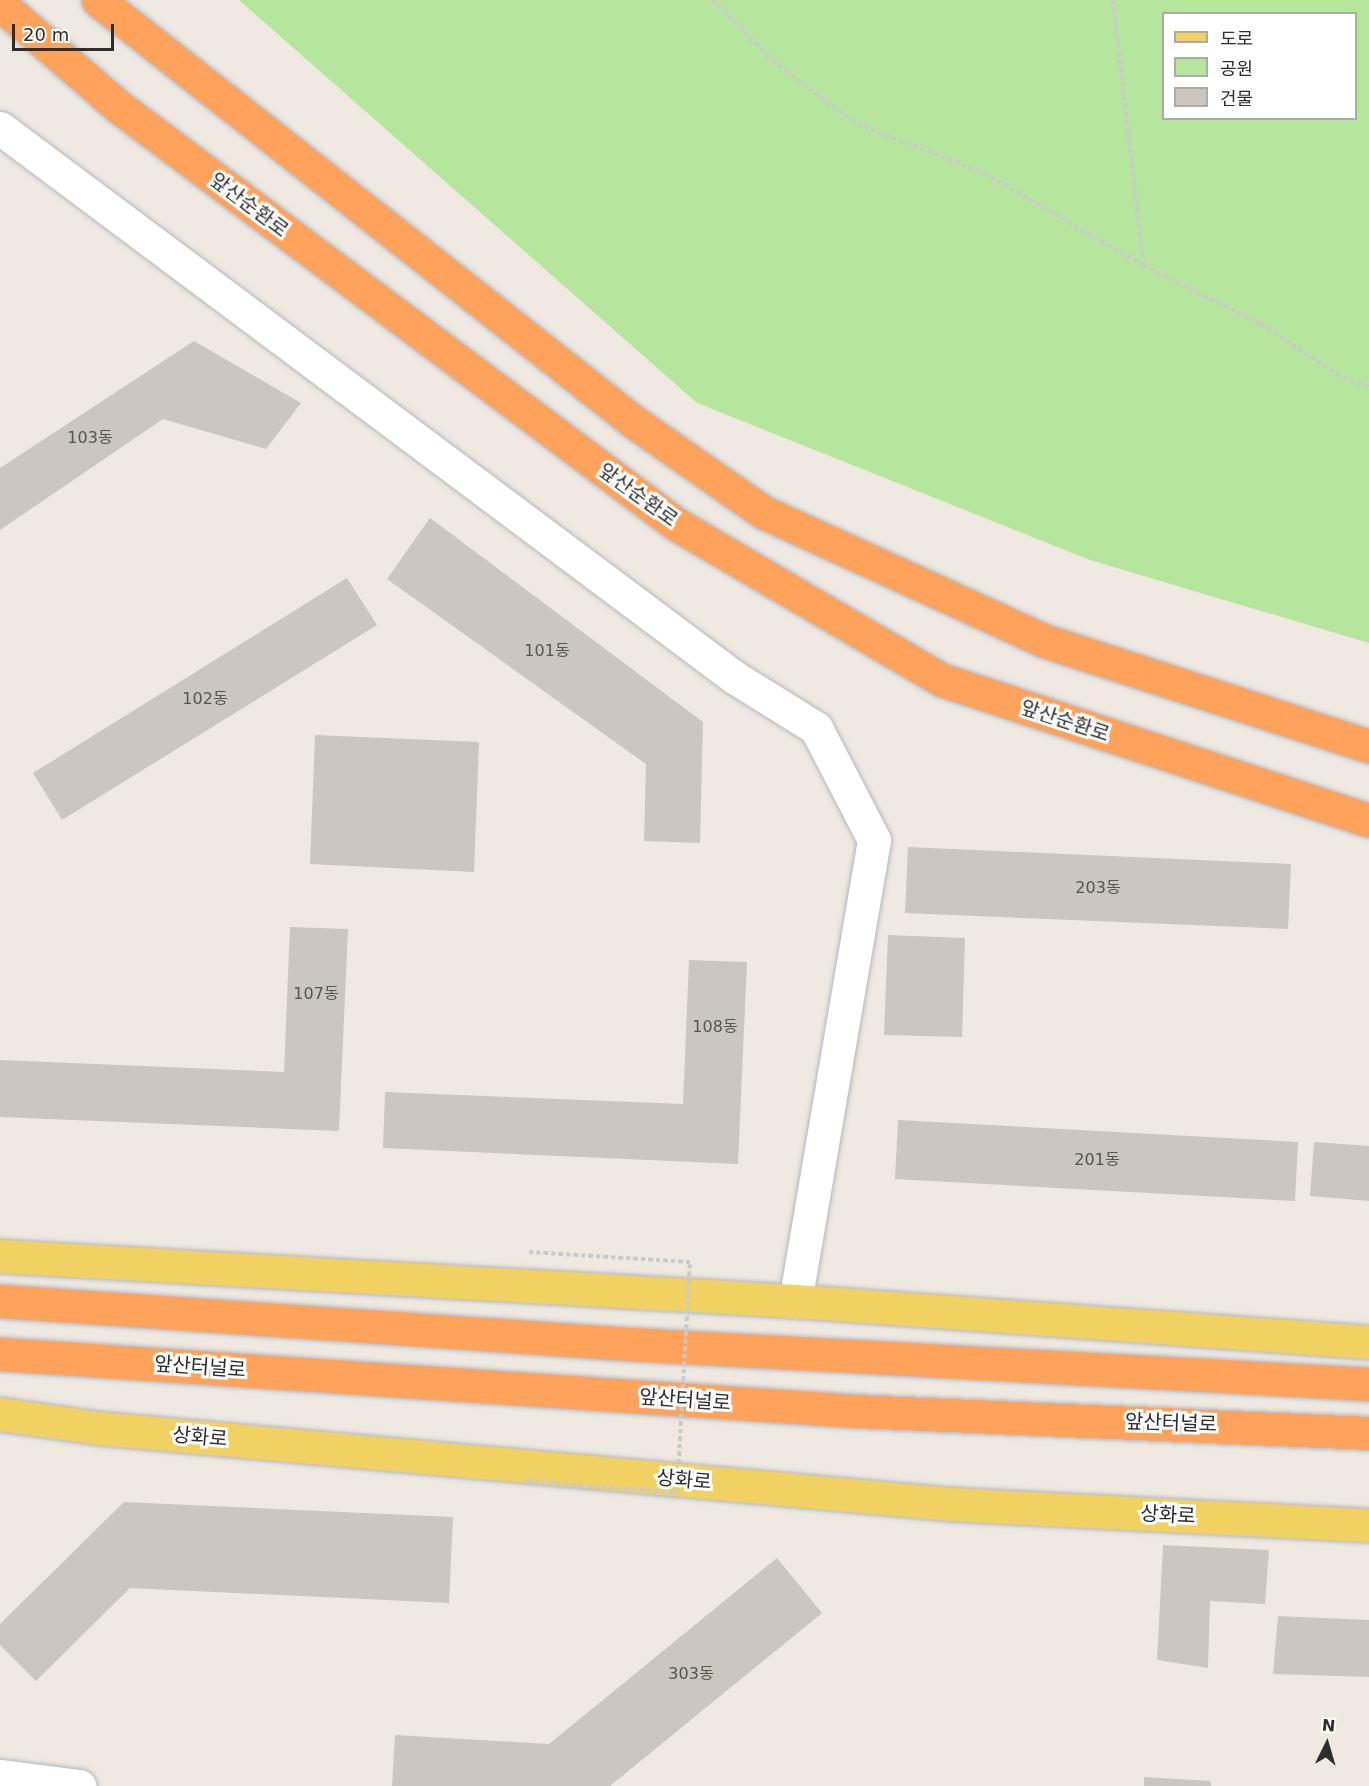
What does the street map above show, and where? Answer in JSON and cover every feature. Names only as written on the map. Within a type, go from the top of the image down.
[{"type":"highway","points":[[98,0],[634,422],[763,512],[1042,640],[1369,746]]},
{"type":"highway","name":"앞산순환로","points":[[0,4],[118,107],[676,524],[942,680],[1369,820]]},
{"type":"highway","points":[[3,1302],[1369,1384]]},
{"type":"highway","name":"앞산터널로","points":[[1,1354],[855,1411],[1369,1433]]},
{"type":"main road","points":[[0,1256],[795,1301],[1369,1342]]},
{"type":"main road","name":"상화로","points":[[0,1414],[98,1428],[951,1504],[1369,1525]]},
{"type":"lane","points":[[0,128],[725,670],[816,728],[874,840],[795,1301]]},
{"type":"lane","points":[[0,1776],[80,1786]]},
{"type":"path","points":[[713,0],[773,61],[857,124],[984,173],[1143,265],[1261,324],[1343,378],[1369,387]]},
{"type":"path","points":[[1113,0],[1143,265]]},
{"type":"path","points":[[527,1481],[677,1492],[690,1262],[529,1252]]},
{"type":"green space","points":[[239,0],[1369,0],[1369,643],[1090,560],[697,403]]},
{"type":"building","points":[[194,341],[301,403],[266,449],[163,419],[0,530],[0,468]]},
{"type":"building","points":[[430,518],[703,722],[700,843],[644,841],[646,764],[387,579]]},
{"type":"building","points":[[347,578],[377,625],[62,820],[33,773]]},
{"type":"building","points":[[315,735],[479,742],[474,872],[310,864]]},
{"type":"building","points":[[908,847],[1291,864],[1288,929],[905,913]]},
{"type":"building","points":[[290,927],[348,929],[339,1131],[0,1117],[0,1060],[284,1072]]},
{"type":"building","points":[[888,935],[965,938],[962,1037],[884,1035]]},
{"type":"building","points":[[689,960],[747,962],[738,1164],[383,1148],[385,1092],[683,1104]]},
{"type":"building","points":[[898,1120],[1298,1142],[1295,1201],[895,1179]]},
{"type":"building","points":[[1314,1142],[1369,1146],[1369,1201],[1310,1196]]},
{"type":"building","points":[[124,1502],[453,1517],[449,1603],[130,1588],[36,1681],[0,1645],[0,1624]]},
{"type":"building","points":[[1163,1545],[1269,1550],[1265,1604],[1210,1601],[1208,1668],[1157,1660]]},
{"type":"building","points":[[777,1558],[822,1613],[610,1786],[392,1786],[395,1735],[549,1744]]},
{"type":"building","points":[[1278,1616],[1369,1620],[1369,1677],[1273,1674]]},
{"type":"building","points":[[1144,1777],[1211,1781],[1211,1786],[1144,1786]]}]
